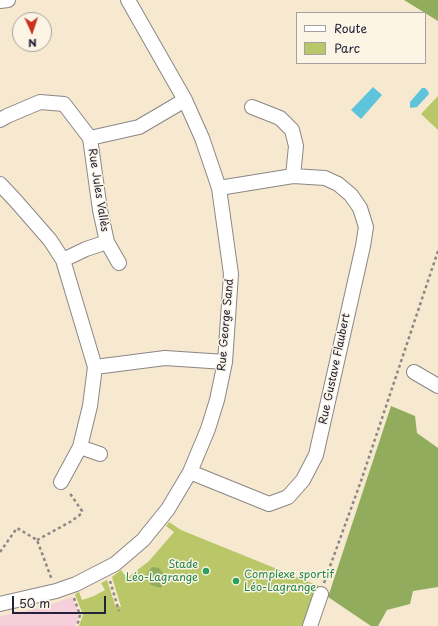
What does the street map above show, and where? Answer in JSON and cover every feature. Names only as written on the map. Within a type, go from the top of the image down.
[{"type":"street","points":[[0,1],[8,0]]},
{"type":"street","name":"Rue George Sand","points":[[0,604],[70,587],[105,570],[144,540],[168,509],[190,472],[208,430],[217,400],[225,362],[231,274],[219,188],[202,138],[185,100],[128,0]]},
{"type":"street","name":"Rue Jules Vallès","points":[[90,138],[140,128],[185,100]]},
{"type":"street","name":"Rue Jules Vallès","points":[[0,120],[40,102],[64,104],[90,138],[100,210],[107,242],[119,263]]},
{"type":"street","points":[[252,107],[280,118],[292,130],[296,146],[293,176]]},
{"type":"street","name":"Rue Gustave Flaubert","points":[[190,472],[269,504],[288,497],[303,480],[316,455],[366,227],[360,208],[350,195],[338,184],[325,178],[293,176],[219,188]]},
{"type":"street","points":[[0,184],[16,200],[50,240],[63,260],[95,367],[90,406],[80,447],[61,482]]},
{"type":"street","name":"Rue Jules Vallès","points":[[63,260],[86,249],[107,242]]},
{"type":"street","points":[[95,367],[165,358],[225,362]]},
{"type":"street","points":[[414,372],[438,386]]},
{"type":"street","points":[[80,447],[100,454]]},
{"type":"street","points":[[310,626],[321,594]]},
{"type":"path","points":[[321,594],[361,481],[438,251]]},
{"type":"path","points":[[37,540],[70,522],[81,514],[82,510],[61,482]]},
{"type":"path","points":[[0,552],[17,528],[37,540],[56,591]]},
{"type":"path","points":[[105,570],[109,577],[119,611]]},
{"type":"path","points":[[70,587],[80,615],[77,626]]},
{"type":"shaded area","points":[[72,597],[79,615],[75,626],[0,626],[0,616],[40,608]]},
{"type":"green space","points":[[404,0],[438,0],[438,21],[426,14],[426,12],[423,12]]},
{"type":"green space","points":[[438,96],[438,130],[421,114]]},
{"type":"green space","points":[[391,406],[415,416],[417,433],[438,448],[438,587],[413,591],[410,604],[387,610],[378,626],[371,626],[328,597]]},
{"type":"green space","name":"Complexe sportif Léo-Lagrange","points":[[169,522],[181,530],[319,586],[305,626],[79,626],[83,615],[75,594],[79,592],[82,600],[94,596],[105,590],[101,583],[107,580],[115,605],[121,607],[112,577],[121,570],[127,578],[149,561],[174,532],[166,526]]},
{"type":"green space","points":[[152,567],[159,568],[165,576],[161,588],[151,585],[146,578],[146,575]]},
{"type":"water","points":[[373,87],[382,95],[361,119],[351,110]]},
{"type":"water","points":[[422,88],[425,88],[429,94],[417,107],[411,108],[410,102]]},
{"type":"place","name":"Stade Léo-Lagrange","points":[[206,571]]},
{"type":"place","name":"Complexe sportif Léo-Lagrange","points":[[236,581]]}]
